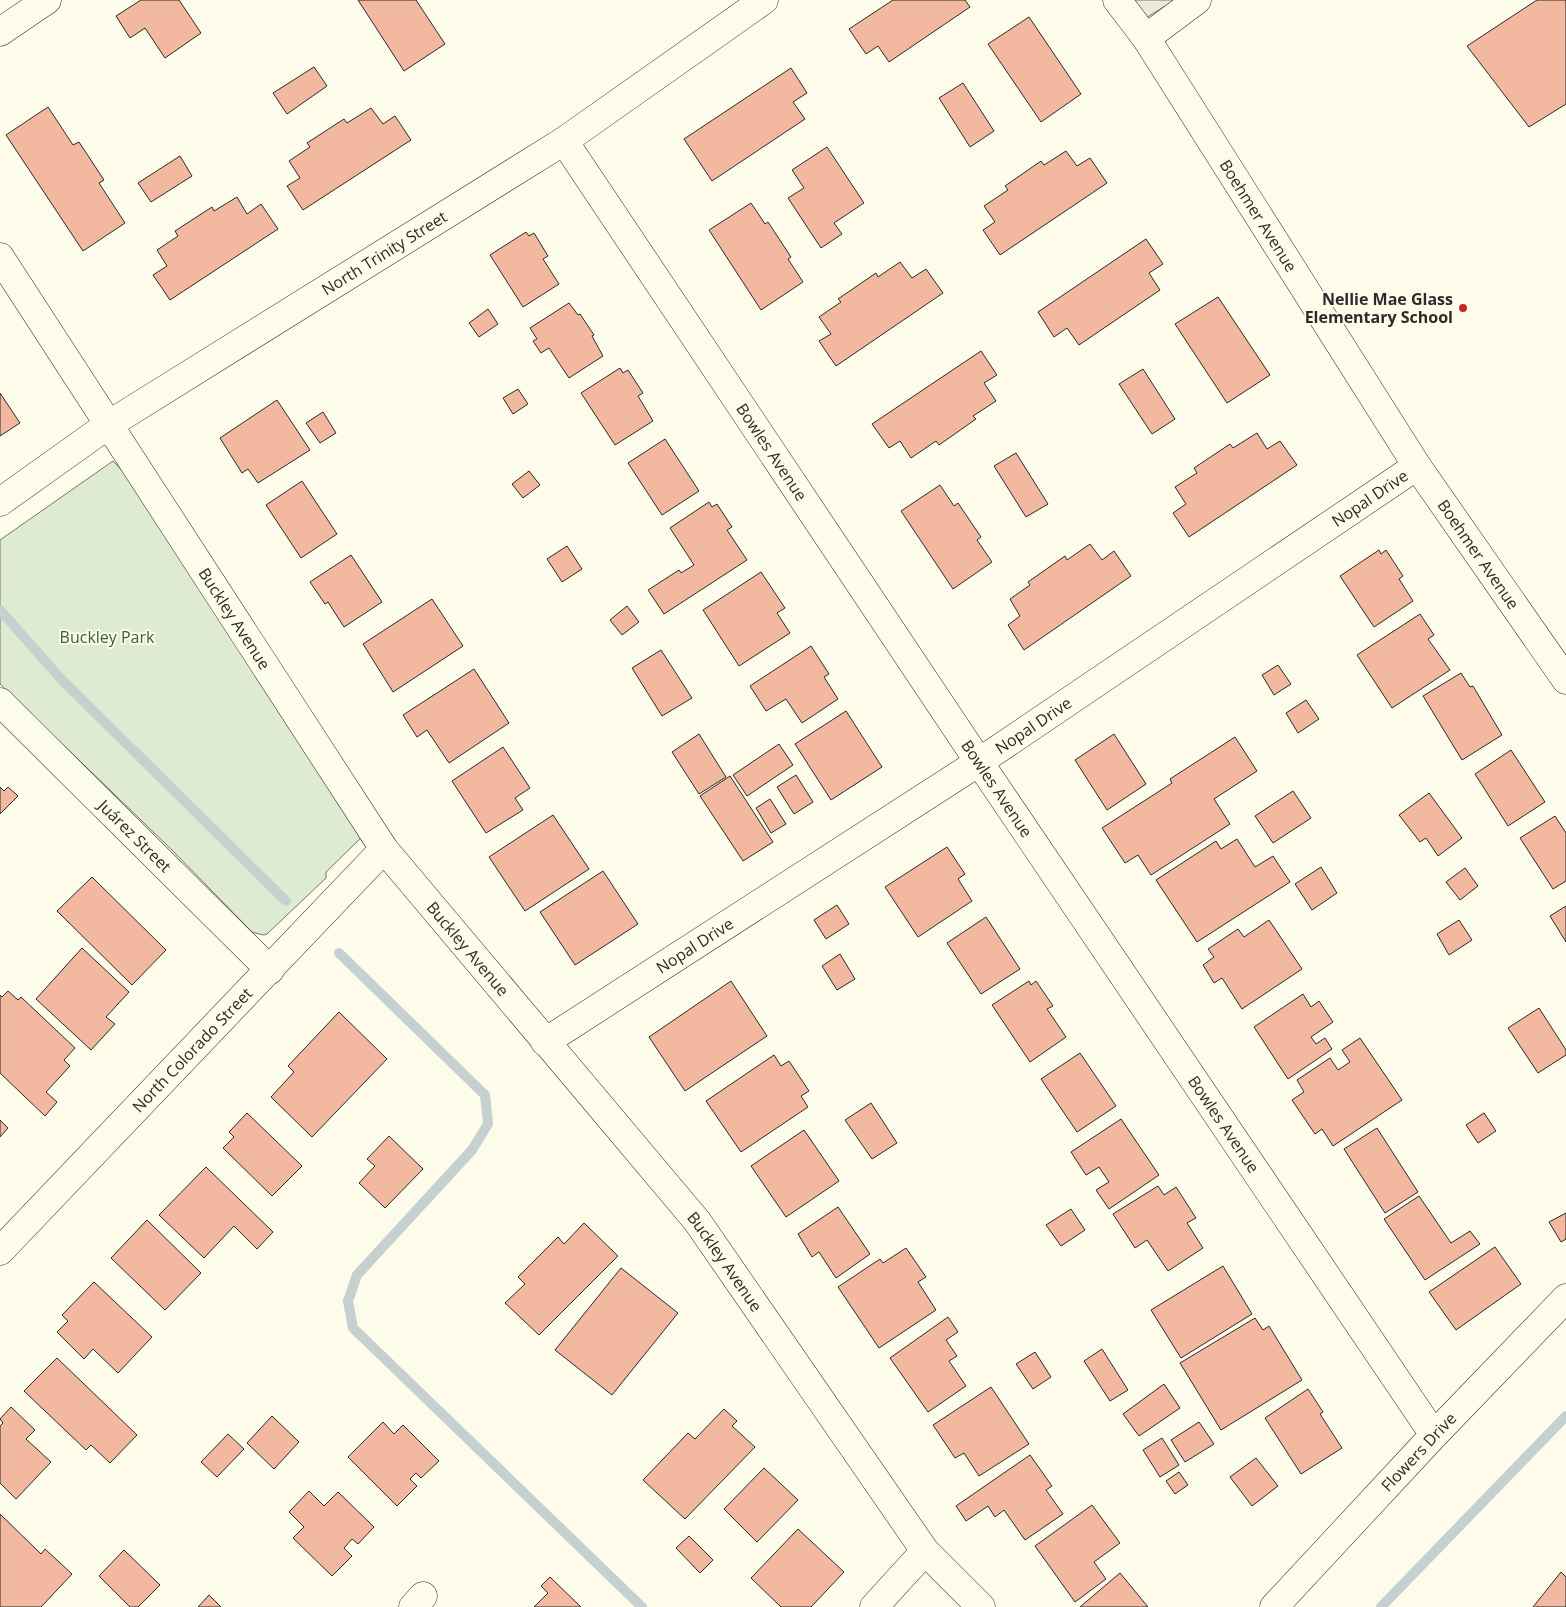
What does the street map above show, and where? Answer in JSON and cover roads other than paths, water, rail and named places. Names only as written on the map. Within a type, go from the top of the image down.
[{"type":"street","points":[[0,32],[47,0]]},
{"type":"street","name":"North Trinity Street","points":[[0,502],[108,425],[564,141],[764,0]]},
{"type":"street","name":"Boehmer Avenue","points":[[1117,0],[1146,38],[1417,466],[1566,680]]},
{"type":"street","points":[[1146,38],[1197,0]]},
{"type":"street","name":"Bowles Avenue","points":[[564,141],[979,762],[1434,1435]]},
{"type":"street","name":"Buckley Avenue","points":[[0,257],[384,849],[697,1221],[926,1551],[981,1607]]},
{"type":"street","name":"Nopal Drive","points":[[545,1042],[979,762],[1417,466]]},
{"type":"street","name":"Juárez Street","points":[[0,702],[270,970]]},
{"type":"street","name":"North Colorado Street","points":[[0,1251],[384,849]]},
{"type":"street","name":"Flowers Drive","points":[[1274,1607],[1434,1435],[1566,1298]]},
{"type":"street","points":[[874,1607],[926,1551]]},
{"type":"waterway","points":[[0,610],[62,680],[286,901]]},
{"type":"waterway","points":[[339,953],[485,1095],[488,1124],[472,1150],[357,1275],[348,1301],[353,1328],[642,1607]]},
{"type":"waterway","points":[[1381,1607],[1566,1416]]},
{"type":"place","name":"Nellie Mae Glass Elementary School","points":[[1463,308]]},
{"type":"park label","name":"Buckley Park","points":[[107,637]]}]
